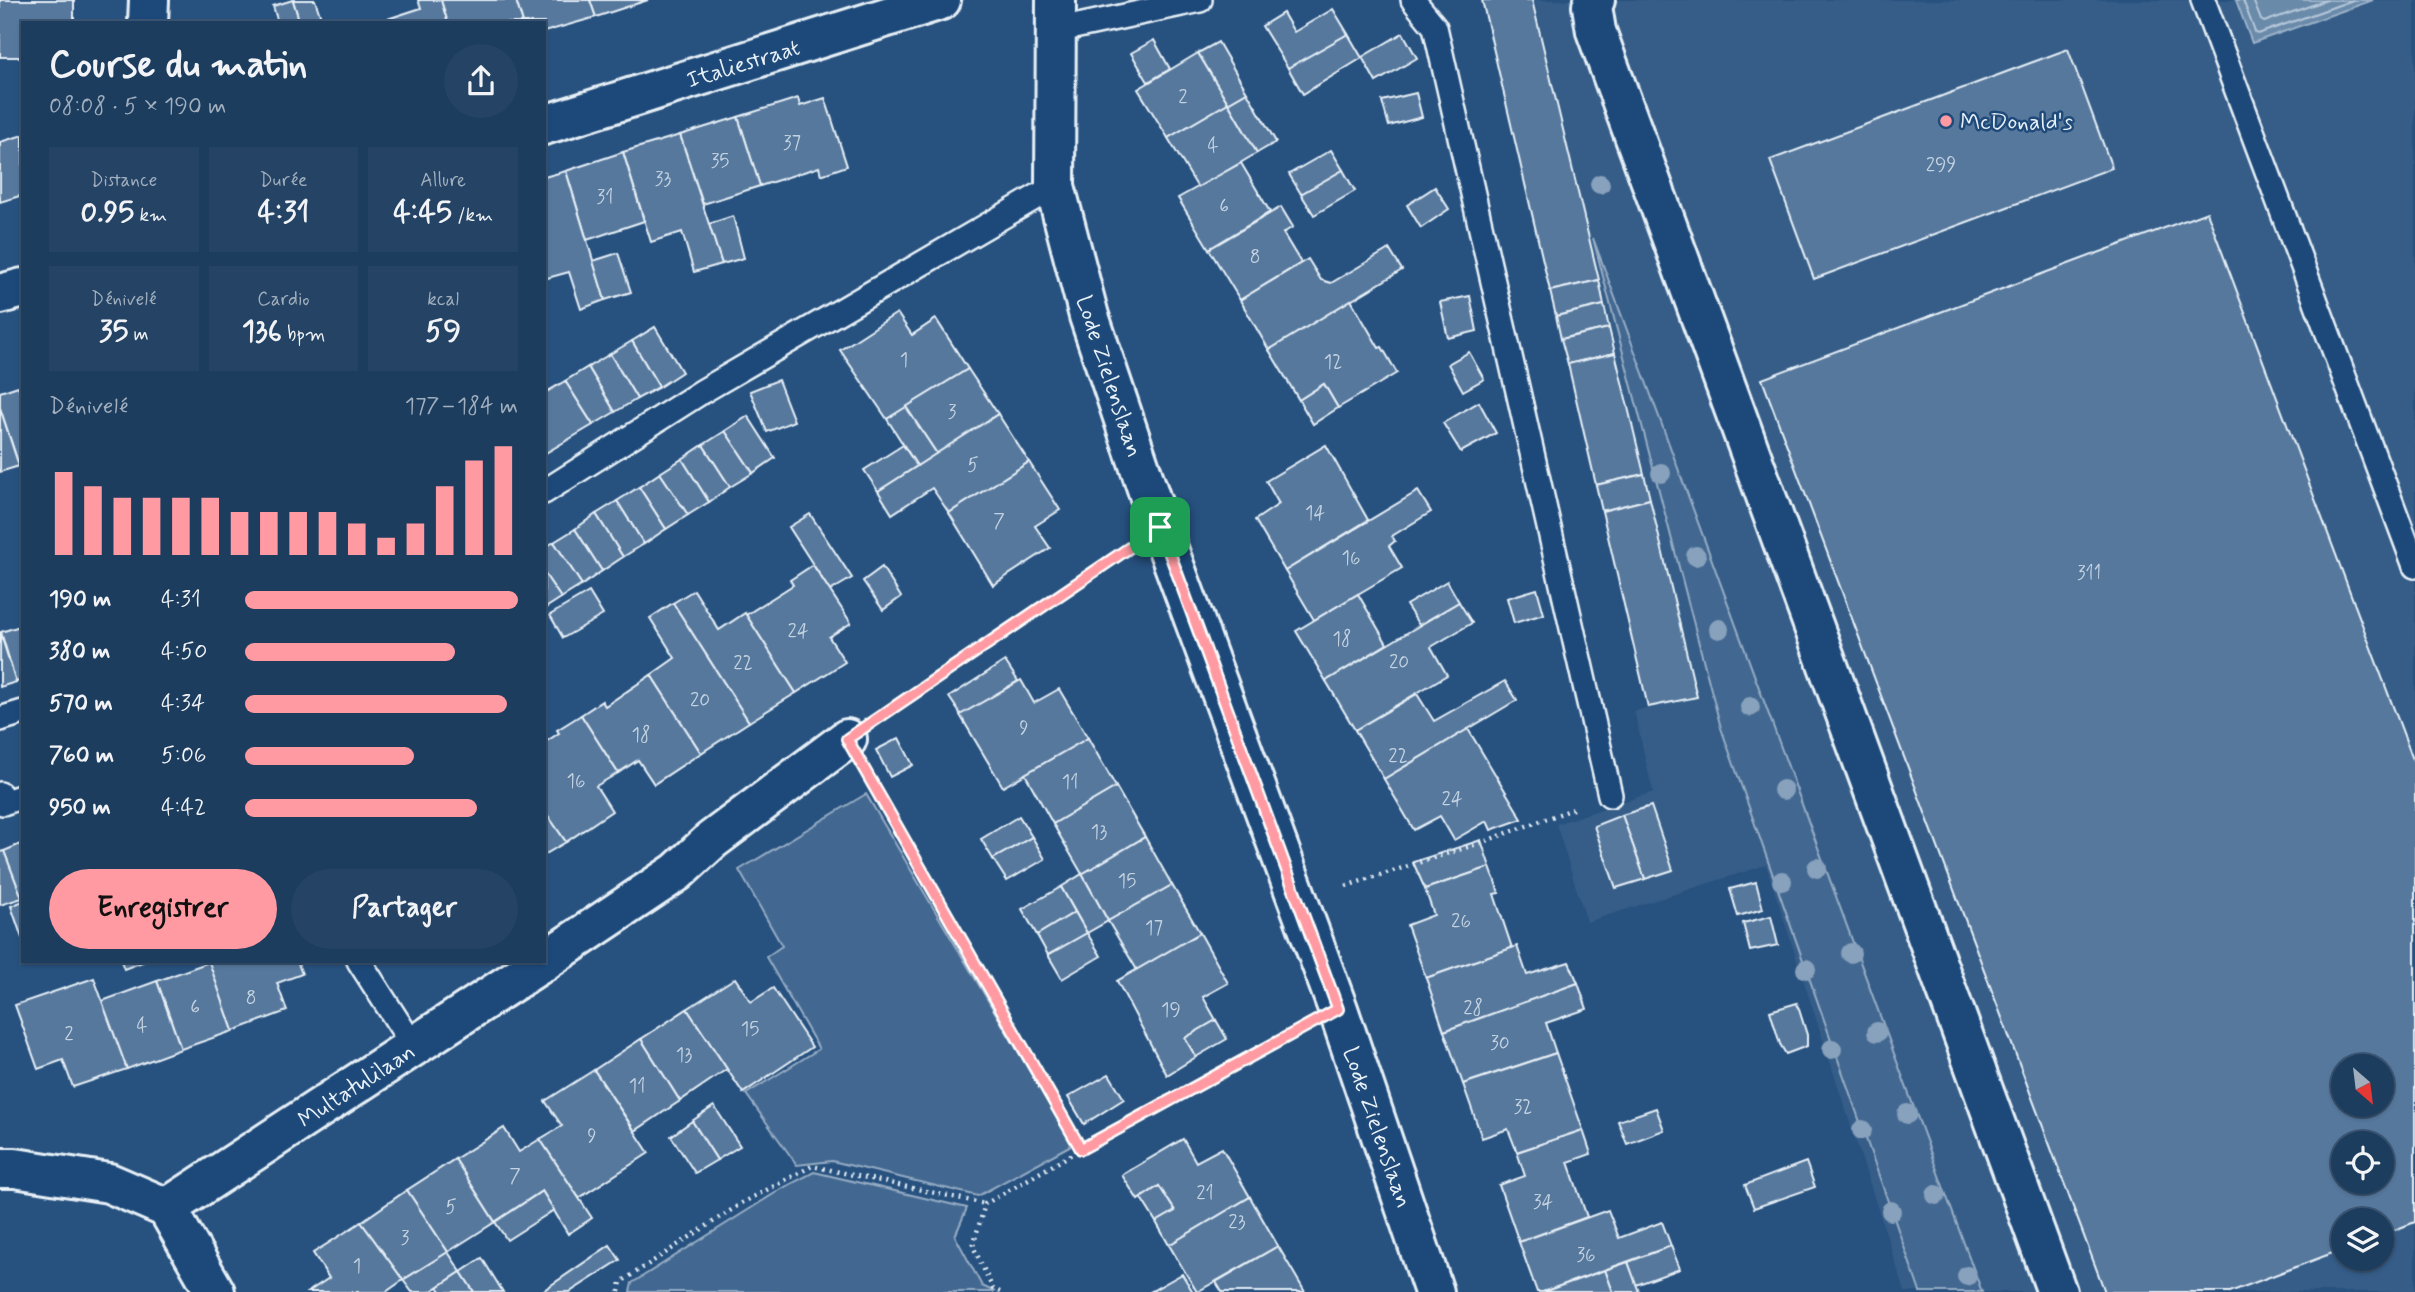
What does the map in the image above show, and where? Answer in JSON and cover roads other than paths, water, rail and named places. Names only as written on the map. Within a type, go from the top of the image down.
[{"type":"street","points":[[148,21],[149,0]]},
{"type":"street","name":"Italiestraat","points":[[546,124],[941,0]]},
{"type":"street","points":[[1595,0],[1592,6],[1596,31],[2057,1292]]},
{"type":"street","name":"Lode Zielenslaan","points":[[1055,15],[1055,186],[1089,316],[1160,527],[1338,1009],[1434,1292]]},
{"type":"street","points":[[0,294],[21,289]]},
{"type":"street","name":"Multatulilaan","points":[[546,960],[677,872],[712,839],[847,739]]},
{"type":"street","name":"Multatulilaan","points":[[167,1208],[541,963]]},
{"type":"street","points":[[0,1168],[109,1183],[167,1208],[215,1292]]},
{"type":"lane","points":[[1055,15],[1200,0]]},
{"type":"lane","points":[[1413,0],[1435,27],[1610,795]]},
{"type":"lane","points":[[2203,0],[2415,566]]},
{"type":"lane","points":[[546,491],[703,391],[1055,186]]},
{"type":"lane","points":[[0,719],[21,713]]},
{"type":"lane","points":[[0,794],[3,803],[21,797]]},
{"type":"lane","points":[[360,963],[414,1047]]},
{"type":"water","points":[[2236,0],[2373,0],[2252,43]]},
{"type":"place","name":"McDonald's","points":[[1946,121]]}]
